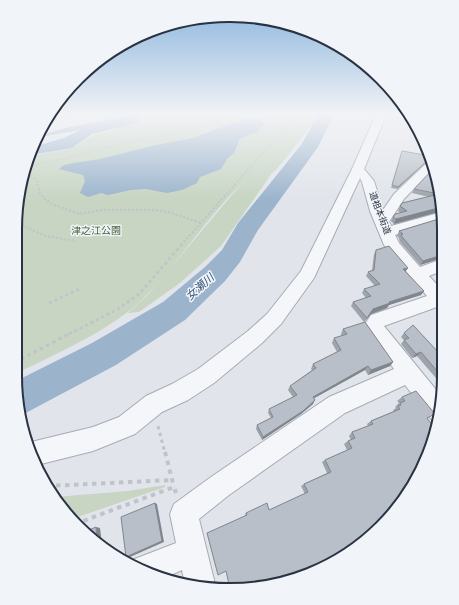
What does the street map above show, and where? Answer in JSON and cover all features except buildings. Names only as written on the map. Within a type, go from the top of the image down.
[{"type":"street","points":[[37,453],[93,439],[127,426],[154,404],[180,392],[206,376],[255,337],[274,319],[308,274],[369,143]]},
{"type":"street","points":[[384,227],[399,197],[428,168]]},
{"type":"street","name":"道祖本街道","points":[[358,169],[368,181],[392,245],[437,296]]},
{"type":"street","points":[[384,227],[437,217]]},
{"type":"street","points":[[417,274],[437,268]]},
{"type":"street","points":[[435,405],[373,326],[378,320],[437,301]]},
{"type":"street","points":[[200,581],[184,514],[220,486],[337,405],[409,374]]},
{"type":"street","points":[[152,568],[193,551]]},
{"type":"path","points":[[32,165],[64,159],[126,143]]},
{"type":"path","points":[[22,358],[118,309],[139,294],[271,143]]},
{"type":"path","points":[[29,175],[36,179],[40,193],[45,199],[52,204],[79,214],[102,210],[155,210],[168,212],[201,223]]},
{"type":"path","points":[[22,225],[45,236],[76,241]]},
{"type":"path","points":[[49,302],[82,288]]},
{"type":"path","points":[[157,421],[174,487],[184,514]]},
{"type":"path","points":[[54,486],[172,480]]},
{"type":"path","points":[[82,521],[174,487]]},
{"type":"green space","name":"津之江公園","points":[[80,143],[298,143],[272,173],[221,246],[180,283],[139,312],[128,313],[146,297],[165,274],[145,297],[117,320],[83,340],[22,371],[22,216],[26,189],[36,155],[73,148]],"holes":[[[242,183],[181,256],[217,211]]]},
{"type":"green space","points":[[165,485],[165,487],[78,517],[61,497],[128,491]]},
{"type":"water","points":[[46,143],[79,143],[72,148],[36,154],[40,145]]},
{"type":"water","points":[[166,143],[238,143],[234,153],[227,159],[221,169],[200,177],[197,183],[182,190],[167,193],[146,189],[131,190],[108,195],[101,193],[88,197],[80,193],[85,181],[83,175],[59,169],[64,165],[100,159]]},
{"type":"waterway","name":"女瀬川","points":[[23,396],[104,354],[174,311],[215,274],[231,256],[247,228],[311,143]]}]
